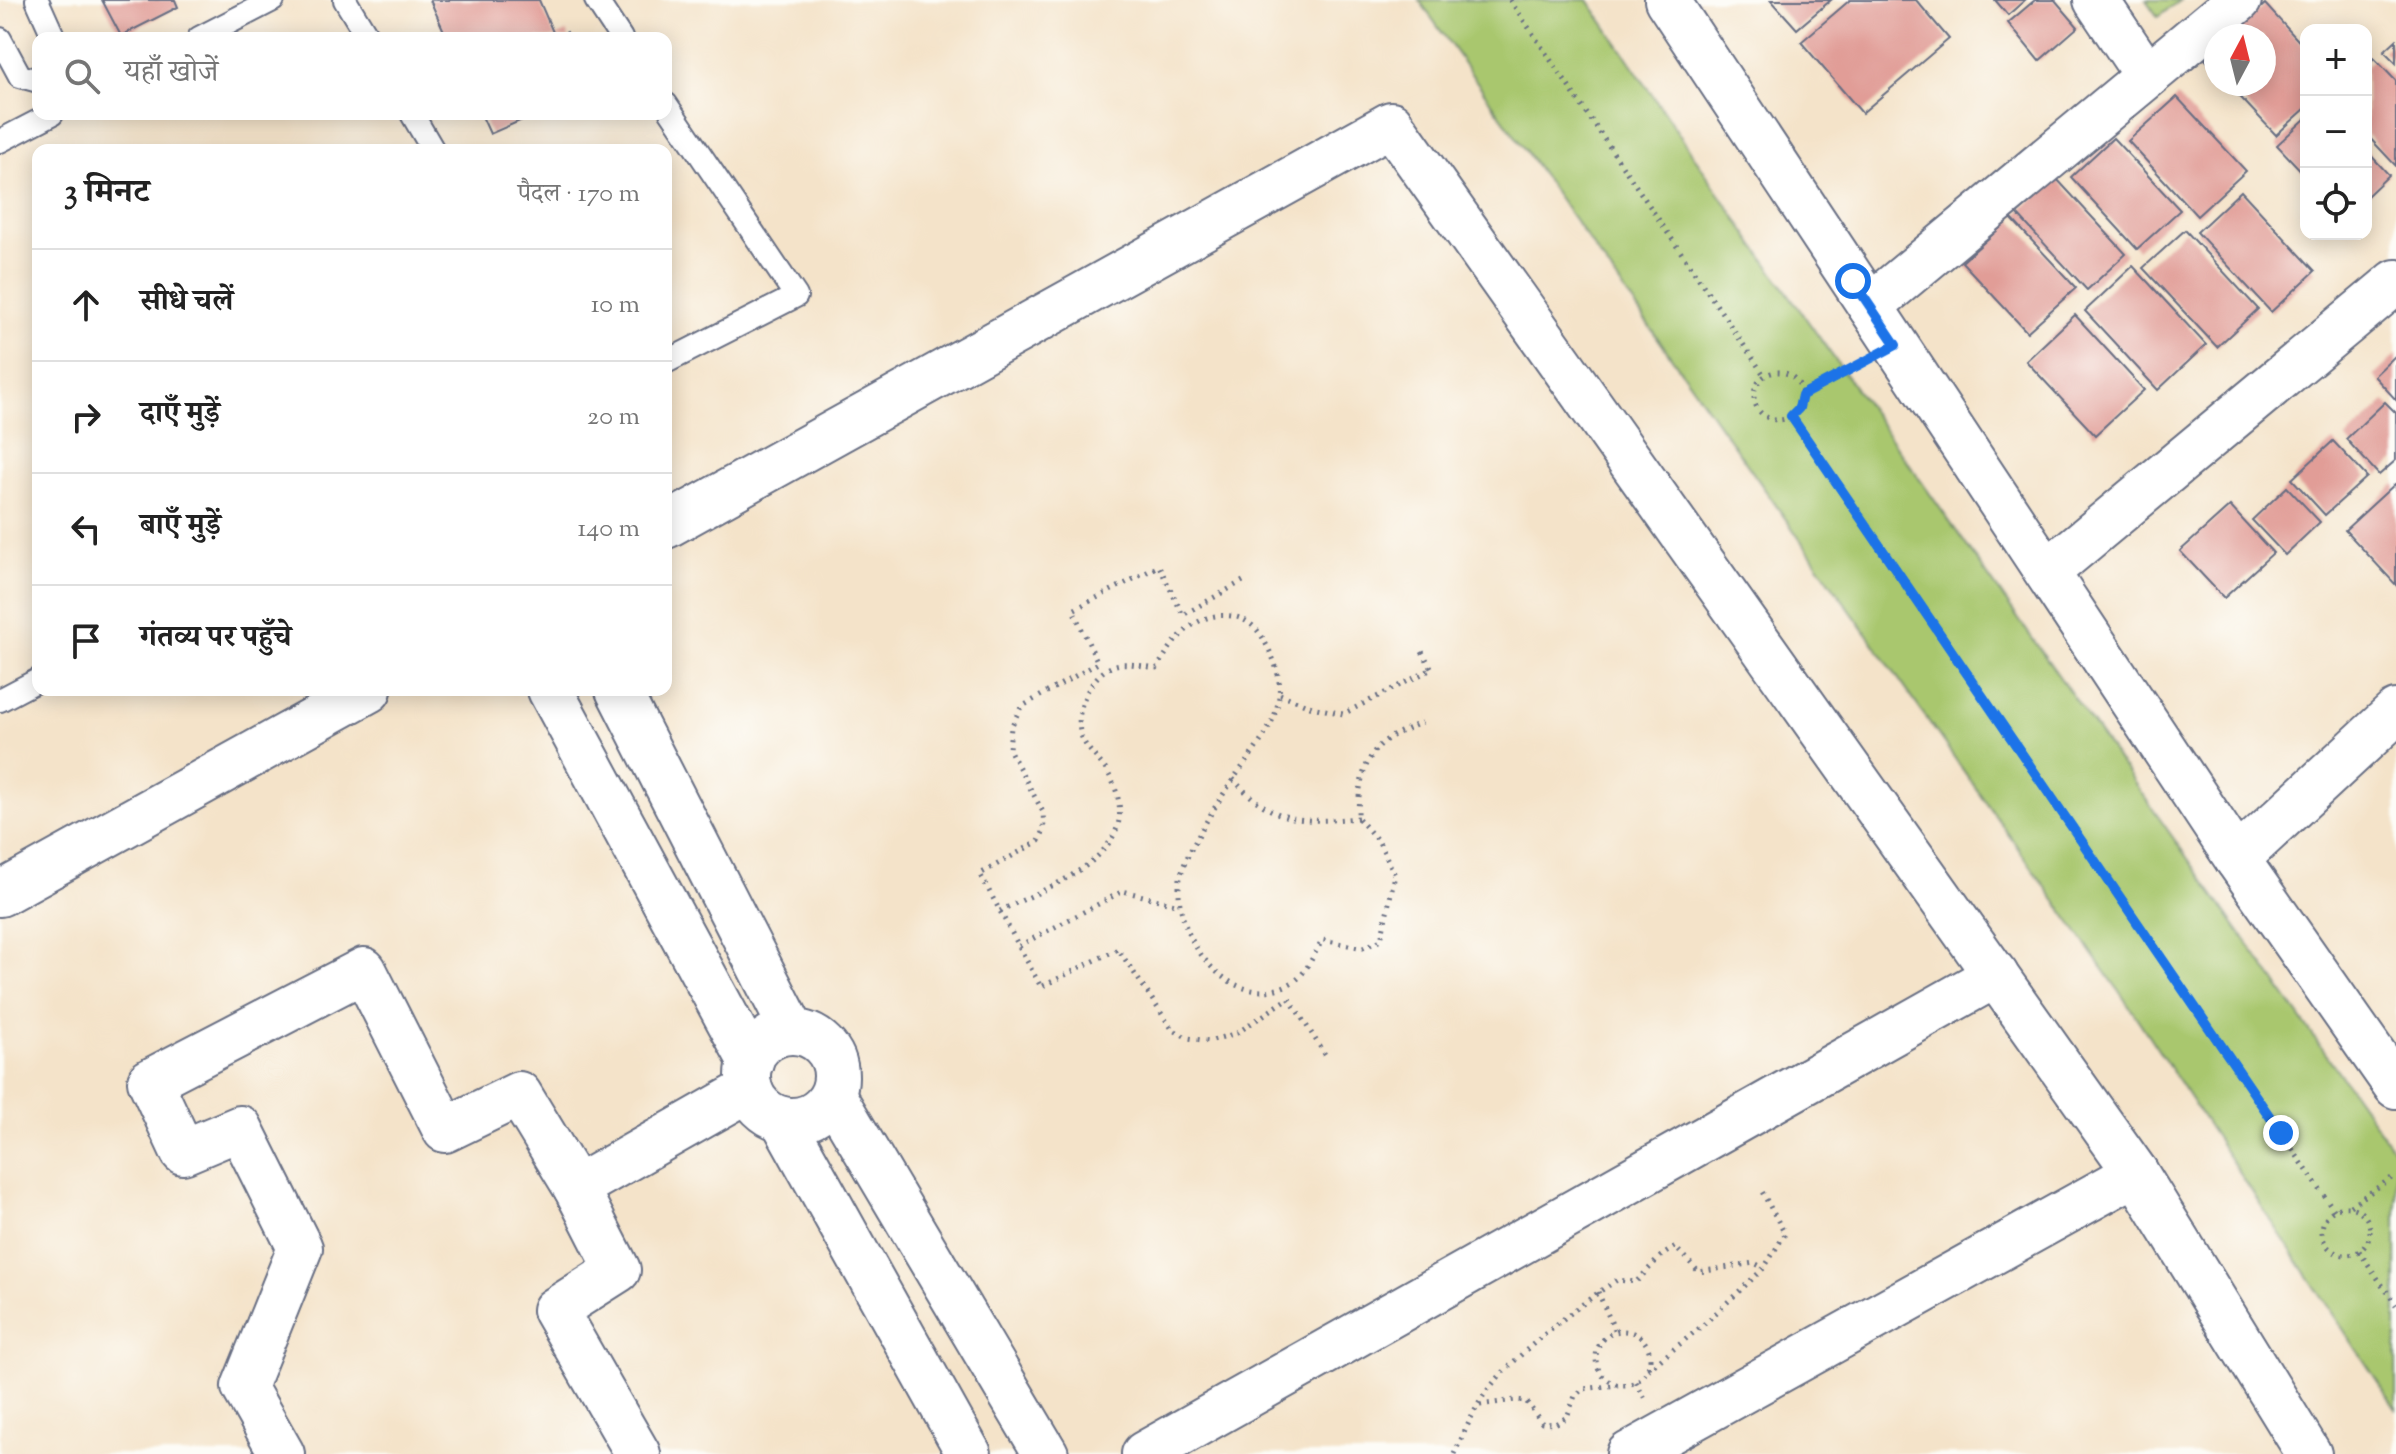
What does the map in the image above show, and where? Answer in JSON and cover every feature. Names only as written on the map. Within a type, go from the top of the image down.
[{"type":"street","points":[[1667,0],[2237,859],[2396,1086]]},
{"type":"street","points":[[2096,0],[2147,76]]},
{"type":"street","points":[[1870,306],[2239,0]]},
{"type":"street","points":[[672,523],[1391,124],[2136,1173],[2309,1454]]},
{"type":"street","points":[[2047,572],[2396,282]]},
{"type":"street","points":[[0,894],[358,696]]},
{"type":"street","points":[[553,696],[750,1076],[757,1103],[768,1113],[782,1119],[812,1117],[824,1108],[833,1095],[837,1081],[836,1066],[830,1052],[819,1041],[807,1034],[793,1032],[767,1040],[757,1050],[750,1076],[576,1188]]},
{"type":"street","points":[[621,696],[793,1032]]},
{"type":"street","points":[[2237,859],[2396,712]]},
{"type":"street","points":[[282,1454],[244,1387],[300,1248],[240,1128],[183,1152],[150,1081],[364,970],[445,1130],[519,1094],[576,1188],[618,1270],[555,1310],[638,1454]]},
{"type":"street","points":[[1144,1454],[1996,975]]},
{"type":"street","points":[[833,1095],[1046,1454]]},
{"type":"street","points":[[782,1119],[969,1454]]},
{"type":"street","points":[[1629,1454],[1678,1442],[2136,1173]]},
{"type":"lane","points":[[37,0],[51,32]]},
{"type":"lane","points":[[211,32],[273,0]]},
{"type":"lane","points":[[345,0],[364,32]]},
{"type":"lane","points":[[596,0],[617,32]]},
{"type":"lane","points":[[0,39],[20,76],[32,79]]},
{"type":"lane","points":[[672,113],[796,296],[672,359]]},
{"type":"lane","points":[[0,141],[40,120]]},
{"type":"lane","points":[[416,120],[430,144]]},
{"type":"lane","points":[[0,700],[32,683]]},
{"type":"path","points":[[1510,0],[1764,375]]},
{"type":"path","points":[[1802,395],[1896,345]]},
{"type":"path","points":[[1780,371],[1799,384],[1802,395],[1799,408],[1791,416],[1771,420],[1758,410],[1753,396],[1754,388],[1764,375],[1780,371]]},
{"type":"path","points":[[1791,416],[2334,1210]]},
{"type":"path","points":[[1243,581],[1183,615],[1159,566],[1073,610],[1098,663],[1021,707],[1011,727],[1009,749],[1043,812],[1044,830],[1039,841],[980,874],[1041,987],[1118,949],[1172,1029],[1188,1038],[1209,1041],[1237,1033],[1289,998],[1326,1056]]},
{"type":"path","points":[[1000,911],[1092,863],[1107,847],[1118,826],[1119,795],[1105,768],[1086,747],[1079,729],[1083,704],[1093,681],[1106,669],[1120,664],[1157,668],[1171,646],[1194,622],[1216,614],[1244,617],[1263,637],[1275,661],[1280,694],[1274,723],[1233,779],[1189,853],[1178,884],[1179,905],[1189,932],[1209,967],[1229,983],[1254,991],[1282,988],[1300,977],[1323,940],[1363,948],[1381,940],[1395,875],[1379,842],[1358,818],[1358,789],[1370,758],[1385,740],[1422,722]]},
{"type":"path","points":[[1280,694],[1312,707],[1343,714],[1432,669],[1420,648]]},
{"type":"path","points":[[1233,779],[1264,808],[1281,816],[1305,820],[1358,818]]},
{"type":"path","points":[[1019,946],[1123,891],[1179,905]]},
{"type":"path","points":[[2350,1207],[2364,1215],[2370,1229],[2366,1243],[2359,1251],[2339,1254],[2327,1245],[2323,1222],[2334,1210],[2350,1207],[2396,1175]]},
{"type":"path","points":[[1479,1405],[1526,1401],[1542,1423],[1555,1424],[1567,1417],[1575,1396],[1583,1389],[1636,1382],[1764,1268],[1785,1234],[1760,1188]]},
{"type":"path","points":[[1454,1454],[1482,1398],[1516,1361],[1598,1292],[1617,1280],[1636,1282],[1661,1256],[1675,1247],[1699,1272],[1754,1263],[1764,1268]]},
{"type":"path","points":[[2359,1251],[2396,1305]]},
{"type":"path","points":[[1598,1292],[1615,1331]]},
{"type":"path","points":[[1619,1385],[1603,1377],[1596,1360],[1600,1342],[1615,1331],[1625,1330],[1642,1337],[1650,1352],[1648,1370]]},
{"type":"green space","points":[[1419,0],[1588,0],[1759,252],[2396,1153],[2396,1409],[2117,988]]},
{"type":"green space","points":[[2146,0],[2180,0],[2158,17]]},
{"type":"building","points":[[102,0],[175,0],[178,7],[129,32],[119,32]]},
{"type":"building","points":[[430,0],[539,0],[553,32],[444,32]]},
{"type":"building","points":[[1771,0],[1831,0],[1797,29]]},
{"type":"building","points":[[1850,0],[1916,0],[1949,39],[1862,113],[1801,42]]},
{"type":"building","points":[[1995,0],[2025,0],[2008,15]]},
{"type":"building","points":[[2035,0],[2055,0],[2078,27],[2039,61],[2008,23]]},
{"type":"building","points":[[2265,4],[2300,42],[2300,113],[2276,135],[2239,96],[2276,96],[2276,24],[2243,24]]},
{"type":"building","points":[[2396,40],[2396,63],[2384,51]]},
{"type":"building","points":[[2374,58],[2396,81],[2396,166],[2372,140]]},
{"type":"building","points":[[2177,97],[2246,171],[2197,216],[2128,141]]},
{"type":"building","points":[[484,120],[522,120],[490,134]]},
{"type":"building","points":[[2300,124],[2300,170],[2277,145]]},
{"type":"building","points":[[2113,138],[2180,210],[2137,249],[2071,177]]},
{"type":"building","points":[[2372,157],[2389,175],[2372,191]]},
{"type":"building","points":[[2056,178],[2126,254],[2087,290],[2017,214]]},
{"type":"building","points":[[2241,191],[2315,271],[2271,312],[2197,232]]},
{"type":"building","points":[[2011,218],[2076,288],[2027,332],[1962,262]]},
{"type":"building","points":[[2185,230],[2258,309],[2217,347],[2143,268]]},
{"type":"building","points":[[2133,266],[2206,345],[2158,390],[2085,311]]},
{"type":"building","points":[[2075,315],[2144,390],[2095,435],[2026,361]]},
{"type":"building","points":[[2396,355],[2396,400],[2374,376]]},
{"type":"building","points":[[2385,402],[2396,413],[2396,460],[2379,475],[2346,439]]},
{"type":"building","points":[[2333,441],[2367,477],[2325,515],[2292,479]]},
{"type":"building","points":[[2396,485],[2396,585],[2345,530]]},
{"type":"building","points":[[2287,487],[2320,522],[2285,555],[2252,520]]},
{"type":"building","points":[[2230,506],[2273,553],[2224,598],[2180,551]]},
{"type":"route","points":[[1853,281],[1896,345],[1802,395],[1799,408],[1791,416],[2281,1133]]}]
